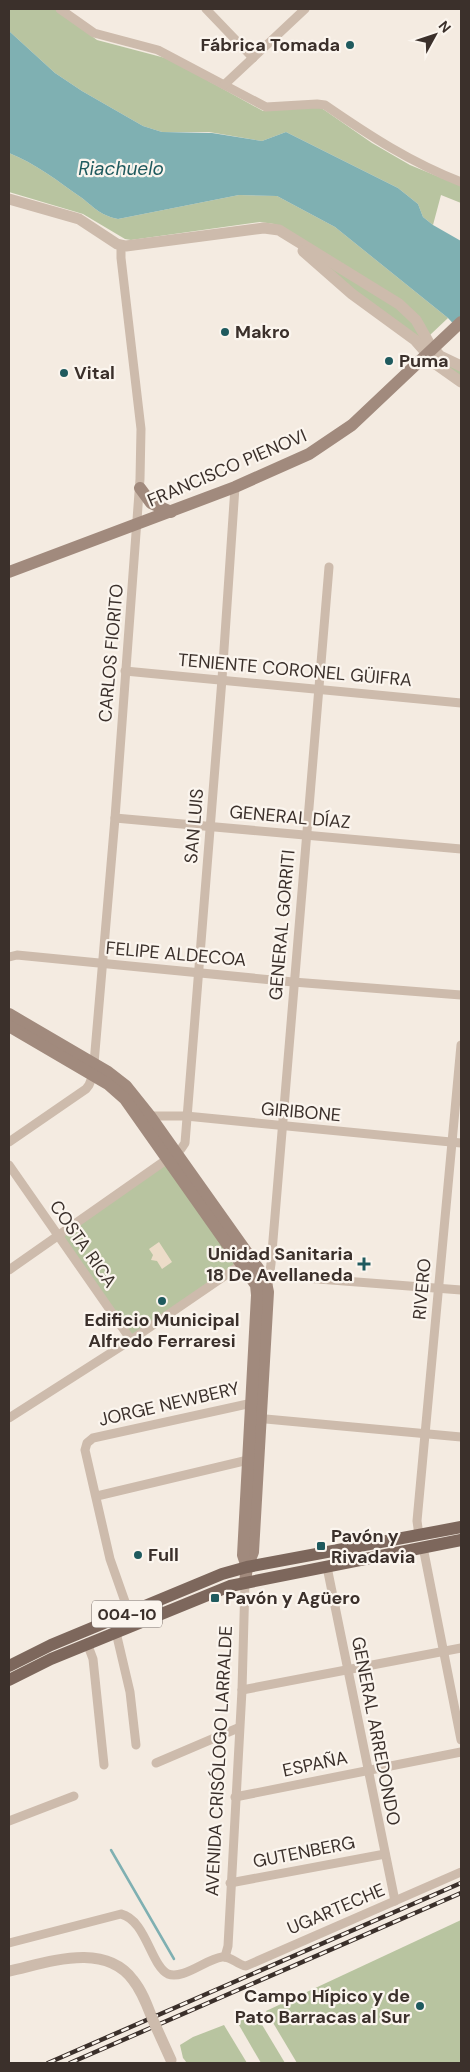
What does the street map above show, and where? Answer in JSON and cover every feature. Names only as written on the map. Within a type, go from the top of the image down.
[{"type":"main road","name":"FRANCISCO PIENOVI","points":[[9,572],[171,512],[294,462],[337,437],[457,326]]},
{"type":"main road","points":[[140,488],[151,503],[171,512]]},
{"type":"main road","points":[[9,1014],[93,1070]]},
{"type":"main road","points":[[9,1026],[126,1086],[172,1156],[253,1280],[257,1290],[256,1402]]},
{"type":"main road","points":[[172,1156],[267,1278],[255,1418],[253,1552],[247,1567]]},
{"type":"main road","points":[[247,1567],[243,1555],[248,1460],[255,1418]]},
{"type":"main road","name":"004-10","points":[[9,1666],[52,1645],[222,1589],[245,1582],[327,1567],[421,1541],[461,1527]]},
{"type":"main road","name":"004-10","points":[[9,1680],[87,1644],[114,1626],[129,1613],[222,1574],[247,1567],[421,1541],[461,1540]]},
{"type":"main road","name":"AVENIDA CRISÓLOGO LARRALDE","points":[[245,1582],[247,1567]]},
{"type":"street","points":[[60,9],[94,33],[158,50],[186,63],[266,108],[325,105],[375,140],[429,170],[461,182]]},
{"type":"street","points":[[206,9],[253,58]]},
{"type":"street","points":[[224,85],[305,9]]},
{"type":"street","points":[[9,199],[79,219],[122,245],[131,246],[264,228],[284,233],[399,304],[416,320],[437,365],[461,382]]},
{"type":"street","points":[[284,233],[352,294],[430,352],[461,366]]},
{"type":"street","name":"CARLOS FIORITO","points":[[93,1070],[115,818],[140,488],[141,429],[121,258],[122,245]]},
{"type":"street","points":[[375,311],[384,305],[386,295]]},
{"type":"street","points":[[387,320],[390,309],[399,304]]},
{"type":"street","name":"SAN LUIS","points":[[172,1156],[184,1143],[222,679],[235,487]]},
{"type":"street","name":"GENERAL GORRITI","points":[[267,1278],[282,1127],[329,567]]},
{"type":"street","name":"TENIENTE CORONEL GÜIFRA","points":[[125,671],[320,688],[461,703]]},
{"type":"street","name":"GENERAL DÍAZ","points":[[115,818],[461,848]]},
{"type":"street","name":"FELIPE ALDECOA","points":[[9,957],[18,955],[102,964],[198,971],[293,982],[461,995]]},
{"type":"street","name":"RIVERO","points":[[461,1046],[457,1143],[439,1288],[418,1521],[461,1740]]},
{"type":"street","points":[[9,1142],[86,1089],[90,1085],[93,1070]]},
{"type":"street","name":"GIRIBONE","points":[[144,1116],[186,1116],[457,1143]]},
{"type":"street","points":[[9,1270],[172,1156]]},
{"type":"street","name":"COSTA RICA","points":[[9,1165],[131,1340]]},
{"type":"street","points":[[9,1418],[131,1340],[242,1264],[267,1278],[461,1290]]},
{"type":"street","name":"JORGE NEWBERY","points":[[96,1496],[86,1450],[87,1443],[94,1438],[256,1402]]},
{"type":"street","points":[[255,1418],[461,1437]]},
{"type":"street","points":[[129,1613],[110,1559],[96,1496],[248,1460]]},
{"type":"street","name":"GENERAL ARREDONDO","points":[[327,1567],[394,1902]]},
{"type":"street","name":"AVENIDA CRISÓLOGO LARRALDE","points":[[225,1957],[228,1946],[238,1728],[242,1690],[245,1582]]},
{"type":"street","points":[[114,1626],[130,1692],[136,1745]]},
{"type":"street","points":[[87,1644],[93,1659],[104,1765]]},
{"type":"street","points":[[242,1690],[461,1648]]},
{"type":"street","points":[[156,1763],[238,1728]]},
{"type":"street","name":"ESPAÑA","points":[[235,1797],[461,1752]]},
{"type":"street","points":[[9,1821],[74,1796]]},
{"type":"street","name":"GUTENBERG","points":[[230,1883],[384,1854]]},
{"type":"street","name":"UGARTECHE","points":[[225,1957],[246,1966],[461,1872]]},
{"type":"street","points":[[9,1943],[121,1914],[128,1916],[135,1922],[160,1966],[169,1974],[178,1975],[225,1957]]},
{"type":"street","points":[[9,1971],[77,1958],[102,1959],[125,1971],[141,1992],[172,2061]]},
{"type":"green space","points":[[9,9],[56,9],[97,40],[169,59],[263,111],[320,107],[372,143],[410,165],[461,186],[461,203],[441,195],[433,225],[423,217],[418,204],[398,188],[286,132],[262,141],[209,132],[162,132],[143,126],[55,73],[9,31]]},
{"type":"green space","points":[[9,153],[47,173],[102,213],[118,219],[239,195],[277,196],[335,227],[448,318],[430,335],[420,319],[274,224],[260,222],[131,240],[125,239],[83,214],[9,192]]},
{"type":"green space","points":[[284,233],[399,304],[429,343],[461,366],[461,382]]},
{"type":"green space","points":[[168,1159],[242,1264],[131,1340],[58,1236]]},
{"type":"green space","points":[[461,1920],[461,2063],[297,2063],[266,2011]]},
{"type":"green space","points":[[244,2017],[258,2018],[285,2063],[261,2063],[236,2020]]},
{"type":"green space","points":[[224,2025],[247,2063],[187,2063],[183,2058],[180,2045],[193,2037]]},
{"type":"shaded area","points":[[159,1242],[172,1262],[162,1269],[157,1261],[151,1260],[153,1255],[149,1249]]},
{"type":"water","name":"Riachuelo","points":[[9,31],[55,73],[143,126],[162,132],[212,133],[262,141],[286,132],[398,188],[418,204],[423,217],[461,241],[461,332],[448,318],[335,227],[277,196],[239,195],[118,219],[102,213],[47,173],[9,153]]},
{"type":"waterway","points":[[111,1850],[174,1959]]},
{"type":"railway","points":[[48,2063],[461,1883]]},
{"type":"railway","points":[[70,2063],[461,1893]]},
{"type":"place","name":"Fábrica Tomada","points":[[350,45]]},
{"type":"place","name":"Makro","points":[[225,332]]},
{"type":"place","name":"Puma","points":[[389,361]]},
{"type":"place","name":"Vital","points":[[64,373]]},
{"type":"place","name":"Unidad Sanitaria 18 De Avellaneda","points":[[364,1264]]},
{"type":"place","name":"Edificio Municipal Alfredo Ferraresi","points":[[162,1301]]},
{"type":"place","name":"Pavón y Rivadavia","points":[[321,1546]]},
{"type":"place","name":"Full","points":[[138,1555]]},
{"type":"place","name":"Pavón y Agüero","points":[[215,1598]]},
{"type":"place","name":"Campo Hípico y de Pato Barracas al Sur","points":[[420,2006]]}]
